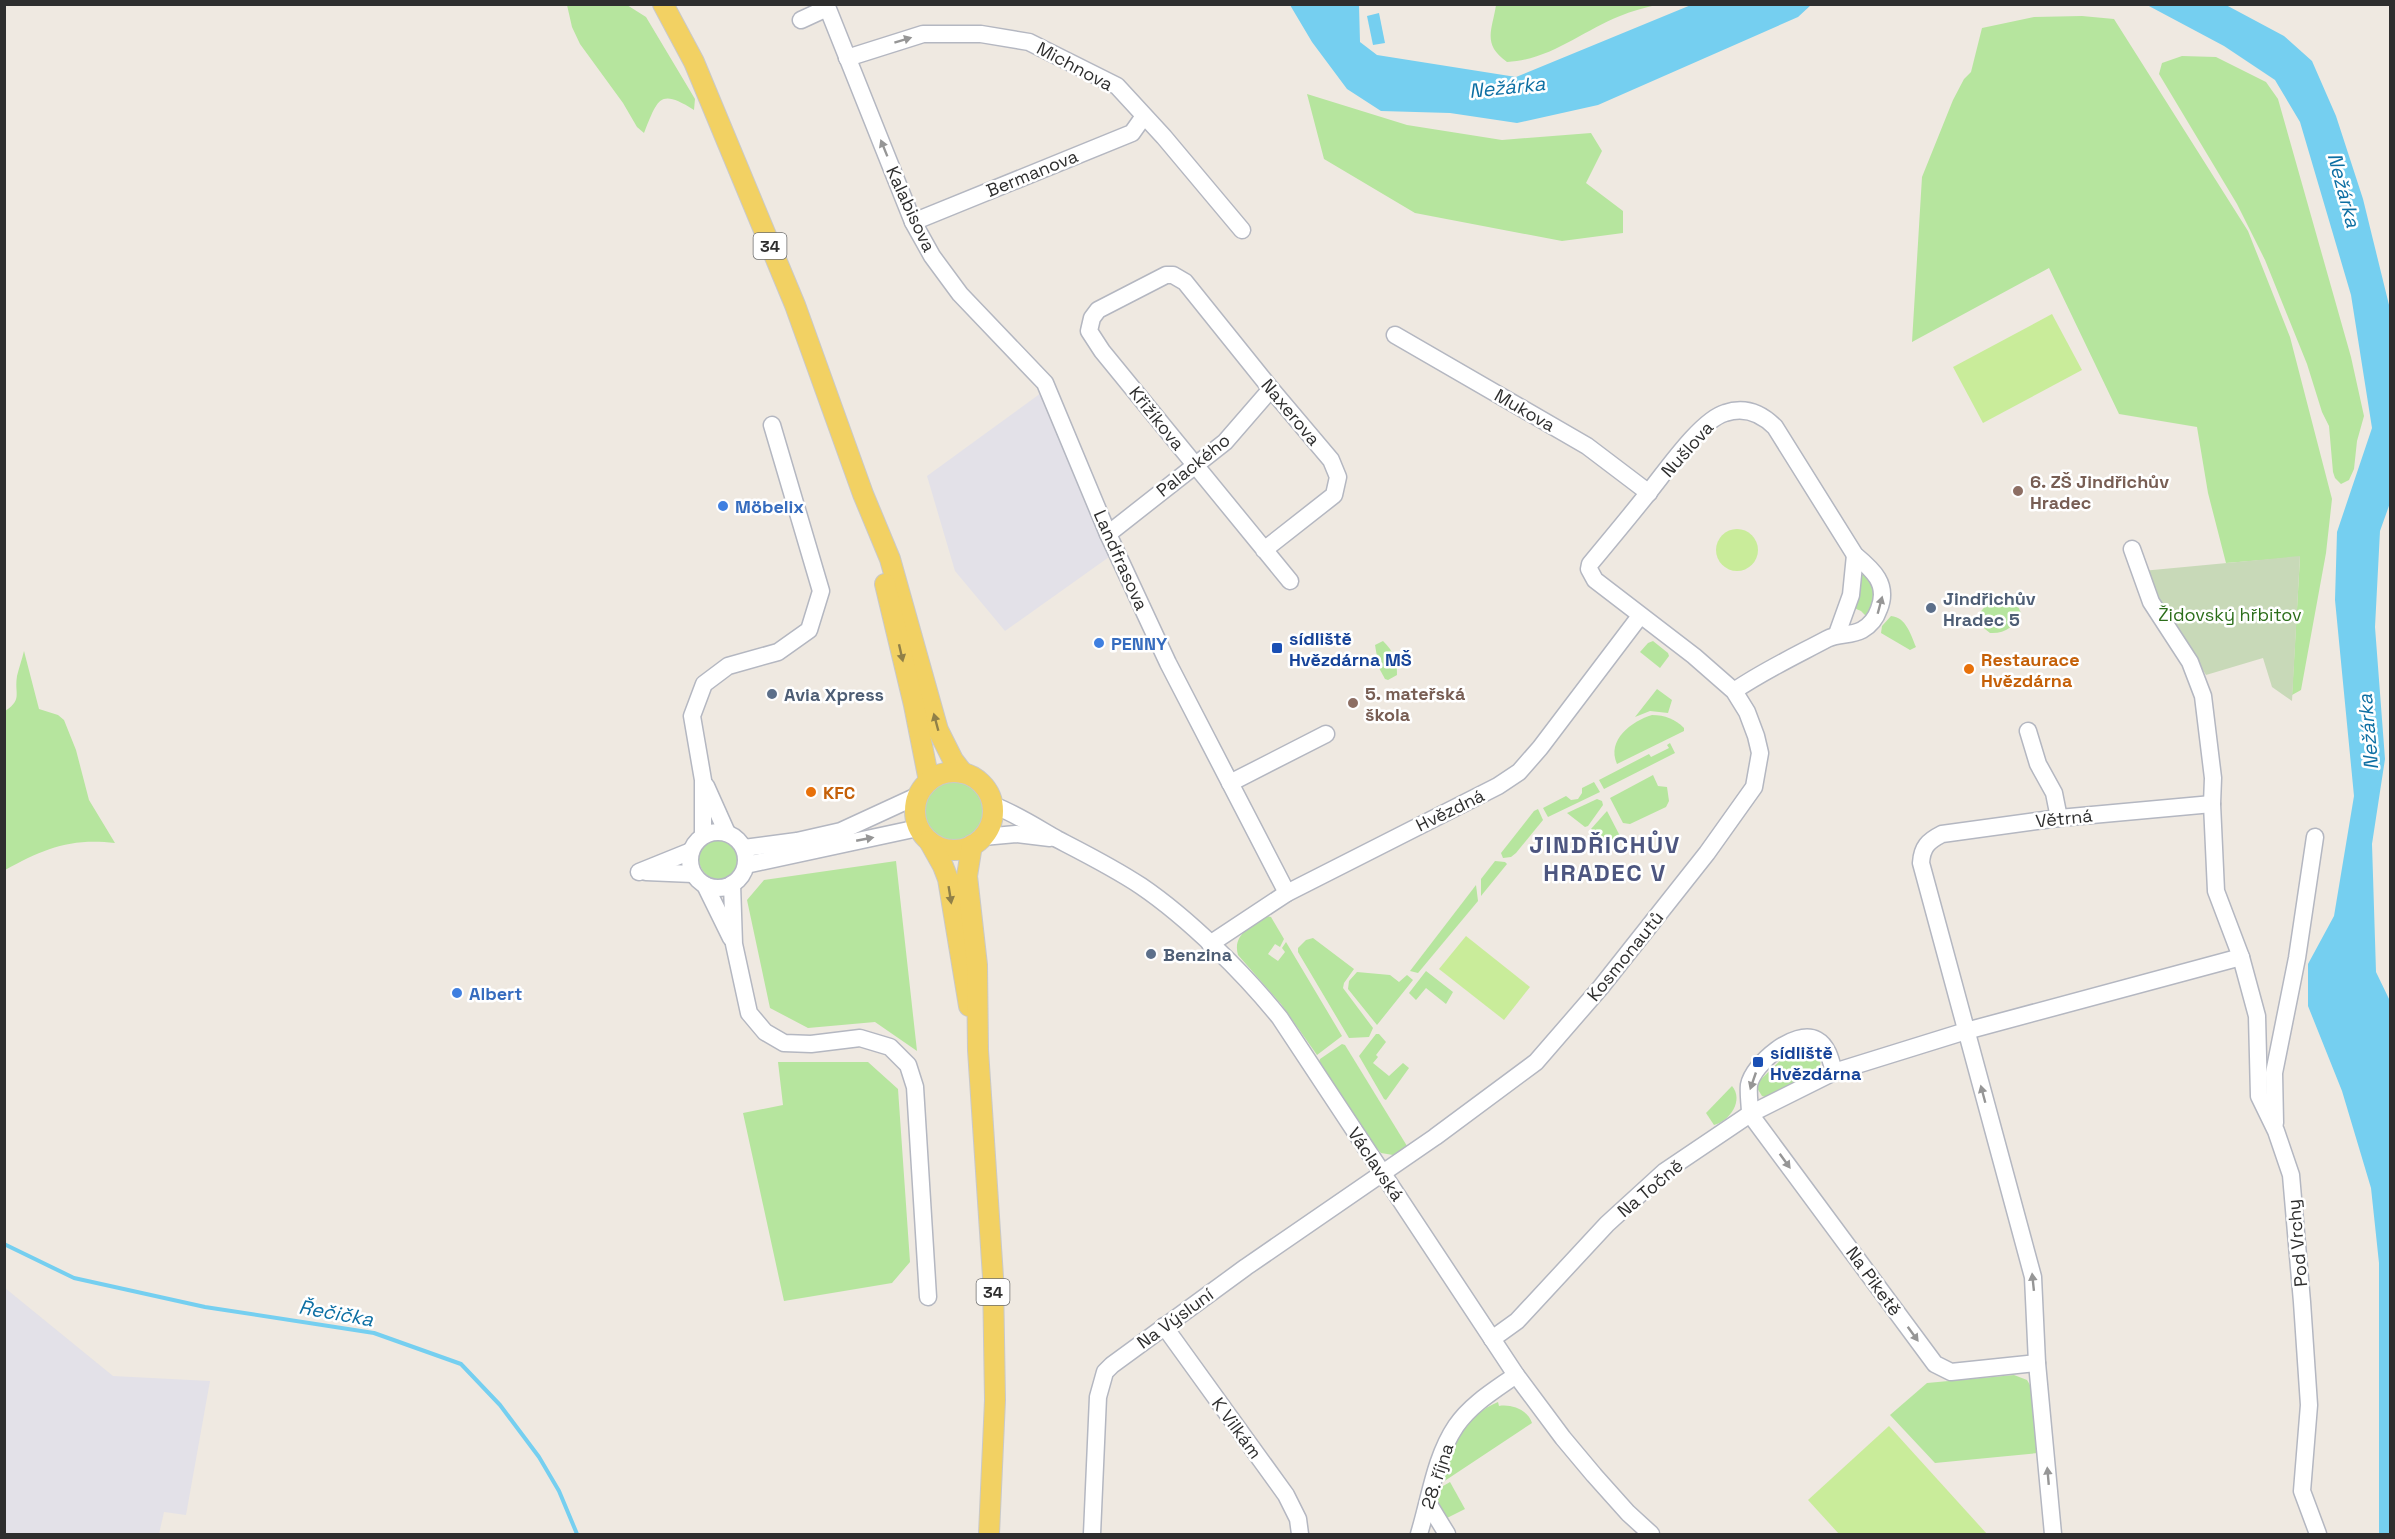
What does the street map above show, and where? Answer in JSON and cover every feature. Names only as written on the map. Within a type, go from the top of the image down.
[{"type":"main road","name":"34","points":[[663,4],[694,62],[790,294],[863,494],[890,559],[938,730],[952,760],[963,773]]},
{"type":"main road","name":"34","points":[[863,494],[914,705],[923,788]]},
{"type":"main road","points":[[946,772],[963,773],[983,784],[993,805],[992,819],[977,841],[952,850],[944,849],[924,835],[915,812],[923,788],[946,772]]},
{"type":"main road","name":"34","points":[[924,835],[944,866],[948,879],[961,968],[978,1050]]},
{"type":"main road","name":"34","points":[[977,841],[967,876],[977,965],[978,1050],[993,1289],[996,1400],[988,1534]]},
{"type":"street","points":[[801,20],[826,6]]},
{"type":"street","name":"Kalabisova","points":[[826,6],[913,222],[932,256],[960,294],[1045,384]]},
{"type":"street","name":"Michnova","points":[[847,58],[924,34],[981,34],[1029,42],[1117,86],[1164,137],[1242,230]]},
{"type":"street","name":"Bermanova","points":[[913,222],[1132,133],[1143,116]]},
{"type":"street","name":"Naxerova","points":[[1166,275],[1173,275],[1185,282],[1331,460],[1338,477],[1334,495],[1264,550]]},
{"type":"street","name":"Křižíkova","points":[[1166,275],[1098,310],[1092,318],[1089,331],[1102,351],[1290,581]]},
{"type":"street","name":"Mukova","points":[[1395,335],[1587,446],[1649,493]]},
{"type":"street","name":"Landfrasova","points":[[1045,384],[1108,534],[1168,663],[1287,893]]},
{"type":"street","name":"Palackého","points":[[1108,534],[1225,442],[1271,389]]},
{"type":"street","name":"Nušlova","points":[[1640,616],[1595,580],[1589,569],[1590,564],[1684,449],[1713,419],[1725,413],[1752,411],[1766,418],[1775,427],[1855,555],[1873,570],[1883,588],[1882,602],[1869,626],[1861,631],[1837,634]]},
{"type":"street","points":[[703,836],[703,780],[692,716],[704,684],[728,666],[778,652],[809,630],[821,591],[772,425]]},
{"type":"street","name":"Pod Vrchy","points":[[2132,549],[2151,602],[2190,663],[2204,696],[2213,778],[2216,891],[2241,957],[2257,1016],[2259,1096],[2276,1131],[2291,1175],[2309,1405],[2302,1491],[2318,1534]]},
{"type":"street","points":[[1734,691],[1770,668],[1837,634],[1851,596],[1855,555]]},
{"type":"street","name":"Kosmonautů","points":[[1382,1174],[1536,1062],[1601,987],[1707,853],[1754,787],[1760,753],[1747,712],[1734,691],[1694,656],[1640,616]]},
{"type":"street","name":"Hvězdná","points":[[1210,944],[1287,893],[1498,786],[1518,772],[1540,748],[1640,616]]},
{"type":"street","points":[[2028,731],[2038,764],[2054,793],[2060,818]]},
{"type":"street","points":[[1230,783],[1326,734]]},
{"type":"street","points":[[703,780],[727,833]]},
{"type":"street","points":[[745,856],[841,831],[923,788]]},
{"type":"street","name":"Větrná","points":[[1966,1031],[1921,863],[1922,850],[1931,840],[1942,834],[2060,818],[2212,804]]},
{"type":"street","name":"Václavská","points":[[993,805],[1101,861],[1142,886],[1210,944],[1249,982],[1280,1018],[1516,1375],[1594,1475],[1651,1534]]},
{"type":"street","points":[[691,851],[639,872],[699,880],[714,888],[732,884],[739,879],[745,856],[734,836],[715,831],[703,836],[691,851],[690,863],[699,880],[734,944]]},
{"type":"street","name":"Václavská","points":[[977,841],[1016,834],[1057,839]]},
{"type":"street","points":[[745,856],[924,835]]},
{"type":"street","points":[[2276,1131],[2274,1072],[2297,958],[2315,837]]},
{"type":"street","points":[[732,884],[734,944],[749,1013],[765,1032],[784,1043],[811,1044],[860,1038],[890,1047],[908,1065],[915,1087],[928,1297]]},
{"type":"street","points":[[1750,1113],[1749,1084],[1756,1070],[1790,1040],[1806,1038],[1816,1040],[1827,1049],[1834,1072],[1966,1031],[2241,957]]},
{"type":"street","points":[[1966,1031],[2033,1277],[2037,1362],[2053,1534]]},
{"type":"street","name":"Na Točně","points":[[1492,1339],[1517,1320],[1607,1224],[1664,1172],[1750,1113],[1834,1072]]},
{"type":"street","name":"Na Piketě","points":[[1750,1113],[1935,1364],[1951,1372],[2037,1362]]},
{"type":"street","name":"Na Výsluní","points":[[1092,1534],[1098,1397],[1102,1380],[1112,1365],[1164,1326],[1382,1174]]},
{"type":"street","name":"K Vilkám","points":[[1164,1326],[1294,1507],[1300,1534]]},
{"type":"street","name":"28. října","points":[[1419,1534],[1435,1474],[1457,1424],[1480,1401],[1516,1375]]},
{"type":"street","points":[[1428,1503],[1447,1534]]},
{"type":"shaded area","points":[[1041,393],[1109,557],[1005,631],[955,571],[927,476]]},
{"type":"shaded area","points":[[5,1288],[113,1376],[210,1381],[186,1515],[164,1512],[159,1534],[5,1534]]},
{"type":"green space","points":[[1496,4],[1656,5],[1606,22],[1552,51],[1523,60],[1507,62],[1491,43]]},
{"type":"green space","points":[[567,5],[627,5],[646,17],[695,99],[694,110],[673,100],[661,100],[644,133],[637,127],[623,103],[580,44],[572,27]]},
{"type":"green space","points":[[2082,16],[2114,19],[2248,231],[2290,337],[2332,499],[2326,553],[2301,690],[2292,695],[2300,557],[2226,563],[2208,493],[2197,427],[2119,414],[2049,268],[1912,342],[1922,177],[1953,100],[1964,79],[1971,72],[1982,28],[2034,17]]},
{"type":"green space","points":[[2182,56],[2216,57],[2266,82],[2278,99],[2351,357],[2364,416],[2357,441],[2354,469],[2349,480],[2341,484],[2333,472],[2329,426],[2265,260],[2237,204],[2159,74],[2162,63]]},
{"type":"green space","points":[[1307,94],[1407,125],[1502,140],[1591,133],[1602,151],[1586,183],[1623,211],[1623,233],[1562,241],[1415,213],[1324,159]]},
{"type":"green space","points":[[2052,314],[2082,370],[1983,423],[1953,367]]},
{"type":"green space","points":[[1737,529],[1745,530],[1752,535],[1757,542],[1757,558],[1752,565],[1745,570],[1737,571],[1729,570],[1722,565],[1717,558],[1716,550],[1717,542],[1722,535],[1729,530]]},
{"type":"green space","name":"Židovský hřbitov","points":[[2300,556],[2292,701],[2272,687],[2263,658],[2206,675],[2142,571]]},
{"type":"green space","points":[[1864,573],[1868,574],[1876,592],[1868,618],[1854,608],[1861,576]]},
{"type":"green space","points":[[2005,596],[2016,602],[2021,613],[2009,628],[1990,633],[1980,625],[1978,615],[1987,604]]},
{"type":"green space","points":[[1891,616],[1904,623],[1916,647],[1910,650],[1881,633],[1882,626]]},
{"type":"green space","points":[[1383,641],[1394,656],[1396,665],[1397,675],[1388,680],[1379,668],[1375,645]]},
{"type":"green space","points":[[1653,641],[1669,656],[1660,668],[1640,652]]},
{"type":"green space","points":[[24,651],[39,709],[58,715],[64,720],[76,750],[89,800],[115,843],[84,842],[57,847],[32,856],[5,870],[5,711],[11,707],[17,696],[16,682]]},
{"type":"green space","points":[[1657,689],[1672,700],[1668,713],[1650,711],[1635,717]]},
{"type":"green space","points":[[1652,715],[1673,720],[1684,728],[1684,731],[1617,764],[1615,747],[1623,733],[1637,722]]},
{"type":"green space","points":[[1670,743],[1675,753],[1604,789],[1599,780],[1649,754],[1651,757],[1669,748],[1667,745]]},
{"type":"green space","points":[[1653,775],[1658,786],[1667,787],[1669,801],[1666,807],[1630,824],[1623,823],[1610,798]]},
{"type":"green space","points":[[954,781],[971,786],[979,794],[984,811],[979,828],[971,836],[954,841],[937,836],[929,828],[924,811],[929,794],[937,786]]},
{"type":"green space","points":[[1594,782],[1600,792],[1548,817],[1543,808],[1566,796],[1571,800],[1578,799],[1582,788]]},
{"type":"green space","points":[[1597,799],[1602,801],[1603,805],[1588,826],[1585,827],[1567,813]]},
{"type":"green space","points":[[1538,809],[1543,820],[1516,853],[1511,857],[1503,858],[1501,853]]},
{"type":"green space","points":[[1607,811],[1620,836],[1611,846],[1591,829]]},
{"type":"green space","points":[[719,839],[733,845],[739,859],[733,873],[719,879],[705,873],[699,859],[705,845]]},
{"type":"green space","points":[[896,861],[917,1051],[875,1022],[808,1028],[770,1008],[747,900],[764,880]]},
{"type":"green space","points":[[1495,861],[1507,864],[1481,896],[1481,879]]},
{"type":"green space","points":[[1476,885],[1478,901],[1418,973],[1410,971]]},
{"type":"green space","points":[[1267,916],[1271,917],[1284,939],[1280,947],[1275,944],[1268,954],[1278,961],[1285,952],[1282,948],[1286,942],[1342,1036],[1317,1055],[1281,1004],[1238,955],[1238,941],[1241,936]]},
{"type":"green space","points":[[1466,936],[1530,987],[1504,1020],[1439,969]]},
{"type":"green space","points":[[1313,938],[1354,969],[1343,988],[1373,1028],[1369,1037],[1349,1038],[1298,952],[1298,948],[1306,940]]},
{"type":"green space","points":[[1426,971],[1453,992],[1446,1004],[1426,988],[1416,1000],[1409,993]]},
{"type":"green space","points":[[1357,972],[1390,975],[1399,982],[1407,975],[1413,980],[1377,1025],[1348,989],[1349,981]]},
{"type":"green space","points":[[1376,1034],[1379,1034],[1386,1042],[1373,1063],[1389,1076],[1403,1063],[1409,1068],[1386,1100],[1359,1056]]},
{"type":"green space","points":[[1342,1044],[1345,1045],[1407,1146],[1393,1155],[1381,1153],[1375,1146],[1319,1062]]},
{"type":"green space","points":[[1800,1046],[1811,1048],[1818,1053],[1821,1061],[1818,1072],[1765,1097],[1762,1096],[1757,1083],[1793,1048]]},
{"type":"green space","points":[[778,1062],[868,1062],[898,1089],[910,1262],[892,1283],[784,1301],[743,1113],[783,1105]]},
{"type":"green space","points":[[1732,1086],[1736,1097],[1734,1109],[1720,1123],[1714,1125],[1706,1113]]},
{"type":"green space","points":[[2014,1375],[2027,1380],[2033,1390],[2038,1453],[1935,1463],[1890,1415],[1927,1383]]},
{"type":"green space","points":[[1498,1402],[1499,1406],[1514,1407],[1523,1411],[1532,1423],[1440,1484],[1447,1459],[1459,1435],[1476,1416]]},
{"type":"green space","points":[[1889,1426],[1987,1534],[1839,1534],[1808,1500]]},
{"type":"green space","points":[[1450,1482],[1465,1509],[1447,1518],[1439,1505],[1438,1489]]},
{"type":"water","name":"Nežárka","points":[[1290,5],[1359,5],[1360,42],[1377,55],[1516,77],[1691,5],[1811,5],[1798,17],[1598,105],[1517,123],[1450,113],[1381,111],[1347,89],[1312,42]]},
{"type":"water","name":"Nežárka","points":[[2147,5],[2226,5],[2284,36],[2312,61],[2336,116],[2363,199],[2390,309],[2390,503],[2380,531],[2375,627],[2385,759],[2372,844],[2376,972],[2390,1001],[2390,1534],[2379,1534],[2379,1263],[2371,1188],[2342,1091],[2308,1006],[2308,964],[2334,916],[2354,796],[2335,600],[2337,532],[2372,428],[2351,295],[2300,122],[2275,80],[2224,46]]},
{"type":"water","points":[[1379,13],[1385,43],[1373,45],[1367,16]]},
{"type":"waterway","name":"Řečička","points":[[4,1244],[74,1278],[205,1307],[374,1333],[461,1364],[500,1405],[539,1457],[559,1491],[577,1534]]},
{"type":"place","name":"6. ZŠ Jindřichův Hradec","points":[[2018,491]]},
{"type":"place","name":"Möbelix","points":[[723,506]]},
{"type":"place","name":"Jindřichův Hradec 5","points":[[1931,608]]},
{"type":"place","name":"PENNY","points":[[1099,643]]},
{"type":"place","name":"sídliště Hvězdárna MŠ","points":[[1277,648]]},
{"type":"place","name":"Restaurace Hvězdárna","points":[[1969,669]]},
{"type":"place","name":"Avia Xpress","points":[[772,694]]},
{"type":"place","name":"5. mateřská škola","points":[[1353,703]]},
{"type":"place","name":"KFC","points":[[811,792]]},
{"type":"place","name":"Benzina","points":[[1151,954]]},
{"type":"place","name":"Albert","points":[[457,993]]},
{"type":"place","name":"sídliště Hvězdárna","points":[[1758,1062]]},
{"type":"district","name":"JINDŘICHŮV HRADEC V","points":[[1605,858]]}]
